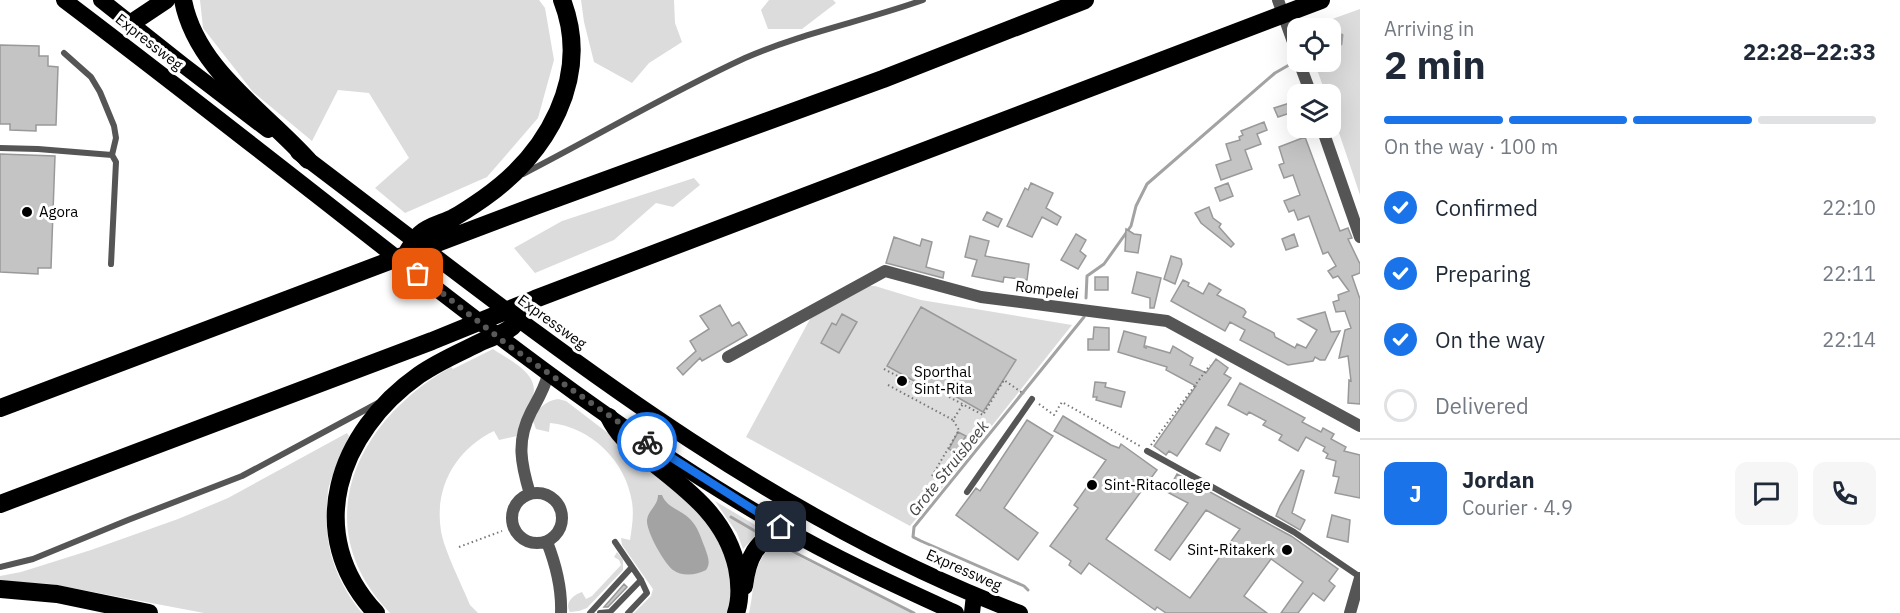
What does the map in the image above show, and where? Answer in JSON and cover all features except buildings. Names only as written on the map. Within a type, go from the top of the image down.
[{"type":"highway","name":"Expressweg","points":[[64,0],[499,338],[609,417],[701,478],[781,527],[873,575],[956,613]]},
{"type":"highway","name":"Expressweg","points":[[101,0],[555,348],[722,461],[813,516],[884,554],[1020,613]]},
{"type":"highway","points":[[103,29],[130,24],[166,0]]},
{"type":"highway","points":[[183,0],[192,32],[213,64],[249,102],[285,134],[308,160]]},
{"type":"highway","points":[[404,257],[421,233],[453,218],[505,183],[524,164],[544,138],[559,112],[567,87],[572,44],[562,0]]},
{"type":"highway","points":[[0,408],[545,203],[884,79],[1085,0]]},
{"type":"highway","points":[[0,504],[1314,3]]},
{"type":"highway","points":[[376,613],[348,575],[337,543],[335,514],[337,495],[345,467],[356,444],[371,421],[418,376],[450,357],[511,328],[535,299]]},
{"type":"highway","points":[[548,374],[555,348]]},
{"type":"highway","points":[[609,417],[619,435],[696,498],[717,521],[734,554],[740,595]]},
{"type":"highway","points":[[736,613],[749,560],[755,548],[781,527],[813,516]]},
{"type":"highway","points":[[0,589],[57,594],[149,613]]},
{"type":"highway","points":[[972,613],[974,595]]},
{"type":"street","points":[[1278,0],[1287,25]]},
{"type":"street","points":[[1325,138],[1360,237]]},
{"type":"street","name":"Rompelei","points":[[728,357],[885,272],[981,297],[1167,321],[1360,426]]},
{"type":"street","points":[[530,494],[522,466],[520,445],[525,423],[545,386],[548,374]]},
{"type":"street","points":[[530,494],[544,494],[554,499],[561,510],[561,527],[547,542],[538,544],[525,541],[513,527],[512,520],[516,504],[530,494]]},
{"type":"street","points":[[547,542],[556,566],[562,597],[561,613]]},
{"type":"street","points":[[1350,613],[1360,577]]},
{"type":"lane","points":[[505,183],[658,101],[747,57],[830,28],[922,0]]},
{"type":"lane","points":[[64,53],[91,77],[100,92],[115,132],[112,155],[116,162],[111,264]]},
{"type":"lane","points":[[0,148],[112,155]]},
{"type":"lane","points":[[0,567],[33,559],[242,476],[398,393]]},
{"type":"lane","points":[[967,492],[1032,399]]},
{"type":"lane","points":[[1147,451],[1294,532],[1360,577]]},
{"type":"lane","points":[[615,542],[641,580],[647,593],[628,613]]},
{"type":"lane","points":[[590,613],[632,567]]},
{"type":"lane","points":[[600,613],[610,612],[641,580]]},
{"type":"path","points":[[884,369],[934,396],[936,390],[983,415],[1004,380],[1054,415],[1062,402],[1147,451],[1210,365]]},
{"type":"path","points":[[888,385],[953,420],[959,430],[933,476]]},
{"type":"path","points":[[953,420],[963,404]]},
{"type":"path","points":[[459,547],[502,531]]},
{"type":"shaded area","points":[[200,0],[539,0],[545,8],[554,60],[538,118],[487,177],[405,213],[375,188],[409,158],[369,93],[338,90],[312,141],[253,92],[203,28]]},
{"type":"shaded area","points":[[581,0],[674,0],[675,23],[682,42],[649,63],[632,83],[594,62]]},
{"type":"shaded area","points":[[769,0],[833,0],[836,3],[802,29],[768,29],[761,10]]},
{"type":"shaded area","points":[[1360,9],[1360,195],[1341,138],[1341,84],[1322,84],[1318,72],[1341,72],[1341,18],[1335,18]]},
{"type":"shaded area","points":[[694,178],[700,185],[673,207],[656,203],[614,240],[535,273],[514,248],[562,221]]},
{"type":"shaded area","name":"Sporthal Sint-Rita","points":[[865,286],[875,286],[921,300],[1072,325],[910,526],[746,437],[810,319]]},
{"type":"shaded area","points":[[493,349],[514,362],[527,374],[532,380],[533,396],[517,436],[499,440],[494,431],[480,439],[458,460],[444,485],[440,515],[441,531],[449,557],[470,605],[478,613],[390,613],[364,579],[350,545],[347,510],[353,477],[368,445],[390,415],[418,389],[451,367],[453,369]]},
{"type":"shaded area","points":[[558,399],[566,401],[656,470],[714,524],[735,577],[729,613],[634,613],[651,596],[653,589],[622,545],[621,538],[630,540],[632,526],[633,507],[628,487],[614,460],[592,439],[579,431],[550,423],[549,432],[536,429],[533,421],[539,409]]},
{"type":"shaded area","points":[[347,433],[349,436],[328,488],[328,536],[339,576],[362,613],[204,613],[51,584],[0,581],[0,576],[21,572],[91,550],[178,519],[228,498]]},
{"type":"shaded area","points":[[658,495],[662,495],[667,503],[690,519],[695,526],[708,557],[706,570],[694,574],[681,574],[669,566],[661,554],[647,525],[649,513]]},
{"type":"shaded area","points":[[715,501],[762,529],[743,549],[737,533]]},
{"type":"shaded area","points":[[776,545],[911,613],[749,613],[758,566],[768,550]]},
{"type":"shaded area","points":[[617,552],[623,560],[623,570],[587,608],[570,612],[568,606],[575,595],[582,592],[586,599],[592,596],[621,565],[614,557]]},
{"type":"waterway","name":"Grote Struisbeek","points":[[1341,44],[1342,35]]},
{"type":"waterway","name":"Grote Struisbeek","points":[[1086,298],[1087,276],[1104,264],[1131,226],[1136,206],[1147,184],[1275,73],[1287,66]]},
{"type":"waterway","name":"Grote Struisbeek","points":[[1028,590],[1024,586],[913,537],[914,527],[1084,317]]},
{"type":"waterway","points":[[731,517],[755,531]]},
{"type":"waterway","points":[[778,544],[914,613]]},
{"type":"way so far","points":[[418,274],[508,345],[647,442]]},
{"type":"place","name":"Agora","points":[[27,212]]},
{"type":"place","name":"Sporthal Sint-Rita","points":[[902,381]]},
{"type":"place","name":"Sint-Ritacollege","points":[[1092,485]]},
{"type":"place","name":"Sint-Ritakerk","points":[[1287,550]]},
{"type":"route","points":[[647,442],[781,527]]}]
